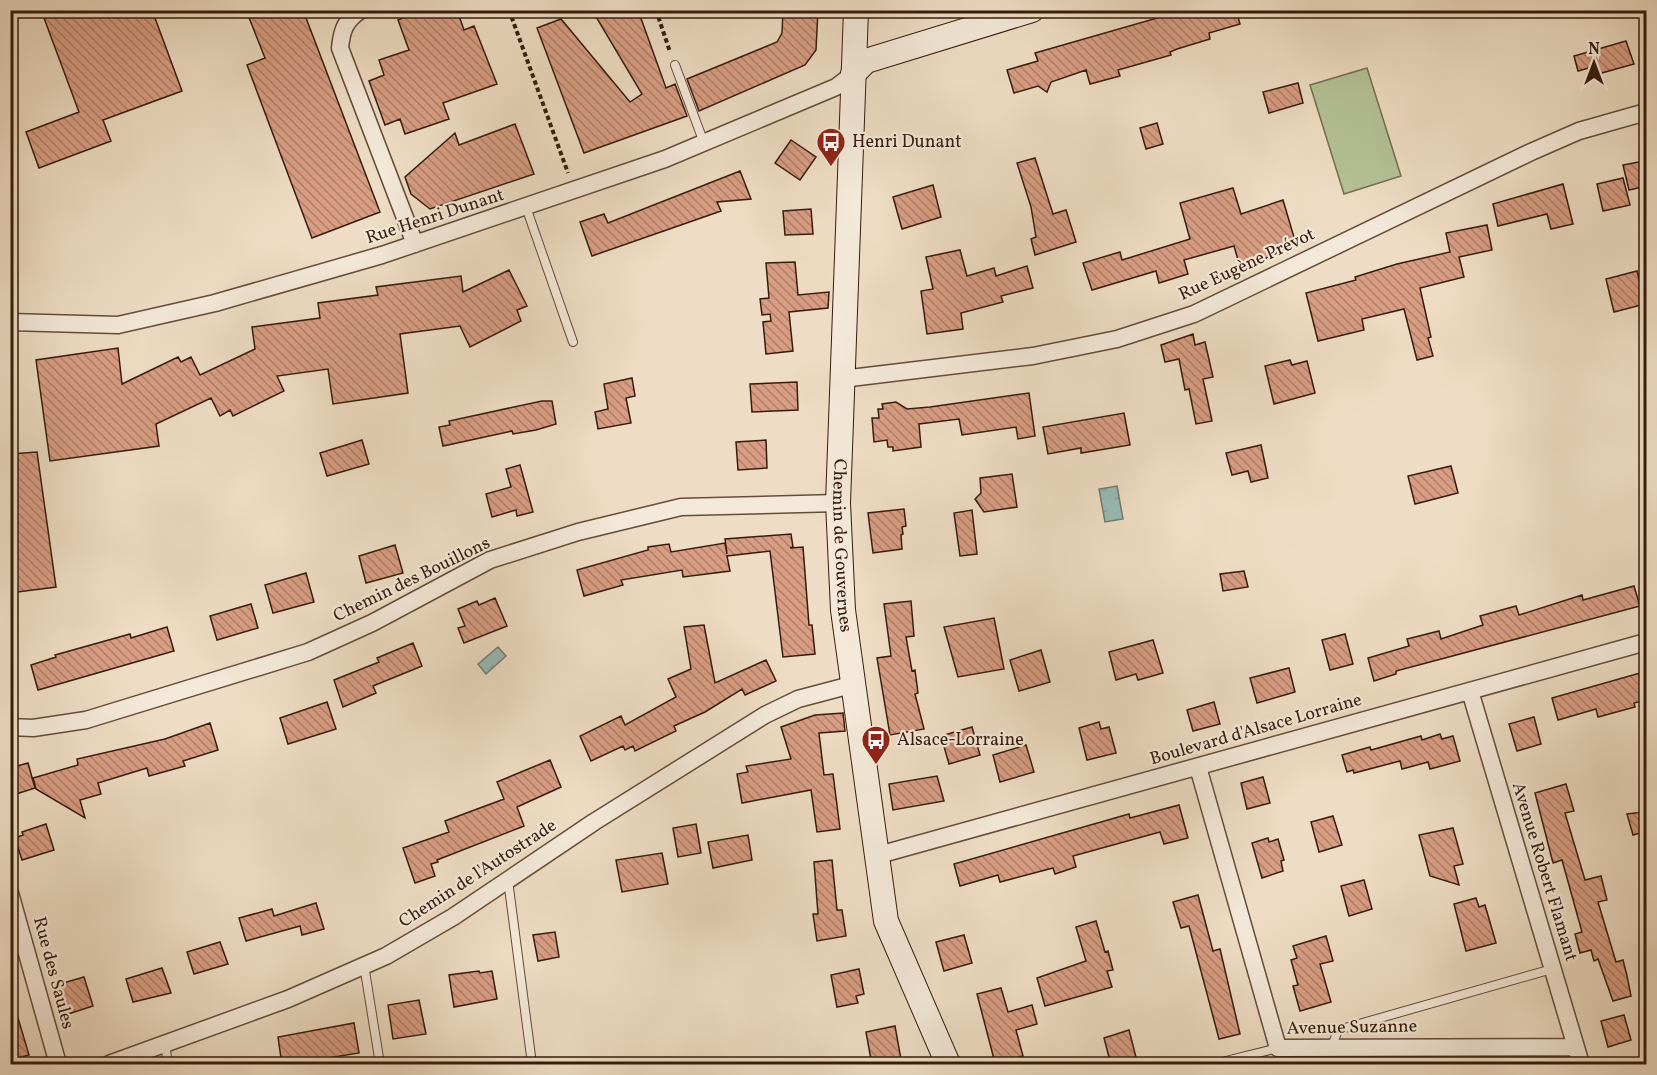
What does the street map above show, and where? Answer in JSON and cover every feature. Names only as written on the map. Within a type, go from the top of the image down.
[{"type":"street","points":[[361,10],[348,20],[342,33],[340,48],[415,244]]},
{"type":"street","name":"Chemin de Gouvernes","points":[[856,10],[838,502],[843,610],[851,685],[886,921],[948,1065]]},
{"type":"street","points":[[853,74],[866,61],[1032,10]]},
{"type":"street","name":"Rue Henri Dunant","points":[[10,322],[118,325],[185,311],[361,262],[573,191],[704,143],[836,87],[853,74]]},
{"type":"street","name":"Rue Eugène Prévot","points":[[842,379],[1033,356],[1117,339],[1194,314],[1531,152],[1579,131],[1647,112]]},
{"type":"street","name":"Chemin des Bouillons","points":[[10,728],[33,728],[86,720],[308,652],[372,623],[490,560],[578,531],[681,507],[838,502]]},
{"type":"street","name":"Boulevard d'Alsace Lorraine","points":[[875,856],[1647,642]]},
{"type":"street","name":"Chemin de l'Autostrade","points":[[109,1065],[288,999],[364,965],[453,917],[594,822],[765,715],[798,699],[851,685]]},
{"type":"street","name":"Avenue Robert Flamant","points":[[1470,691],[1581,1065]]},
{"type":"street","name":"Avenue Suzanne","points":[[1198,767],[1278,1048],[1332,1046],[1575,1047]]},
{"type":"street","name":"Rue des Saules","points":[[10,893],[58,1065]]},
{"type":"lane","points":[[675,65],[704,143]]},
{"type":"lane","points":[[526,207],[573,342]]},
{"type":"lane","points":[[508,880],[532,1065]]},
{"type":"lane","points":[[364,965],[380,1065]]},
{"type":"lane","points":[[1332,1046],[1338,1030],[1552,969]]},
{"type":"lane","points":[[165,1044],[168,1065]]},
{"type":"lane","points":[[1214,1065],[1278,1048]]},
{"type":"lane","points":[[1636,1065],[1647,1061]]},
{"type":"path","points":[[509,10],[573,191]]},
{"type":"path","points":[[656,10],[675,65]]},
{"type":"green space","points":[[1367,68],[1401,176],[1344,194],[1310,85]]},
{"type":"water","points":[[1117,486],[1123,519],[1105,522],[1099,489]]},
{"type":"water","points":[[498,647],[506,656],[486,674],[478,664]]},
{"type":"building","points":[[41,10],[152,10],[182,91],[103,120],[111,141],[39,168],[26,132],[79,112]]},
{"type":"building","points":[[246,10],[303,10],[380,212],[312,238],[247,65],[265,58]]},
{"type":"building","points":[[422,10],[457,10],[464,30],[474,26],[497,84],[443,103],[449,119],[405,134],[400,119],[385,125],[369,81],[384,75],[379,60],[409,50],[398,20]]},
{"type":"building","points":[[592,10],[638,10],[666,88],[675,84],[687,116],[584,153],[537,28],[561,19],[630,102],[642,94]]},
{"type":"building","points":[[783,10],[818,10],[816,50],[805,65],[699,111],[687,79],[777,42],[782,33]]},
{"type":"building","points":[[1185,10],[1236,10],[1240,24],[1209,33],[1210,39],[1177,49],[1170,52],[1171,55],[1118,70],[1120,76],[1090,84],[1086,70],[1051,82],[1047,92],[1038,86],[1014,93],[1007,70],[1038,61],[1035,53]]},
{"type":"building","points":[[1626,41],[1634,64],[1598,74],[1596,66],[1578,71],[1574,56]]},
{"type":"building","points":[[1298,83],[1303,103],[1269,113],[1263,92]]},
{"type":"building","points":[[1157,123],[1163,144],[1146,149],[1140,128]]},
{"type":"building","points":[[515,124],[534,174],[430,209],[411,194],[405,177],[455,133],[459,145]]},
{"type":"building","points":[[791,140],[816,157],[800,180],[775,163]]},
{"type":"building","points":[[1035,158],[1053,214],[1066,210],[1076,242],[1035,255],[1031,239],[1036,237],[1031,207],[1017,163]]},
{"type":"building","points":[[1644,161],[1647,186],[1629,190],[1623,165]]},
{"type":"building","points":[[740,171],[751,199],[717,202],[721,211],[592,256],[580,222],[604,214],[608,223]]},
{"type":"building","points":[[1623,178],[1630,205],[1603,211],[1597,184]]},
{"type":"building","points":[[1563,184],[1573,224],[1551,229],[1547,214],[1498,226],[1493,204]]},
{"type":"building","points":[[933,185],[941,217],[902,229],[893,197]]},
{"type":"building","points":[[1233,188],[1241,214],[1283,200],[1296,244],[1241,270],[1234,246],[1184,260],[1188,274],[1159,283],[1156,271],[1092,290],[1083,263],[1120,252],[1122,260],[1190,239],[1180,203]]},
{"type":"building","points":[[811,209],[813,234],[785,235],[783,211]]},
{"type":"building","points":[[1487,225],[1492,250],[1459,257],[1464,277],[1420,288],[1433,356],[1417,360],[1404,309],[1362,319],[1364,330],[1318,341],[1306,293],[1356,280],[1355,277],[1397,264],[1450,252],[1446,233]]},
{"type":"building","points":[[960,250],[967,276],[994,268],[996,276],[1027,266],[1033,288],[1001,296],[1003,302],[961,313],[963,329],[927,334],[921,291],[933,289],[926,257]]},
{"type":"building","points":[[795,262],[798,295],[829,292],[828,308],[789,312],[793,351],[766,354],[763,322],[771,321],[770,314],[762,315],[760,299],[769,298],[766,263]]},
{"type":"building","points":[[509,270],[527,306],[517,310],[521,321],[470,347],[460,326],[400,334],[408,393],[333,404],[328,369],[277,376],[284,391],[233,416],[230,410],[220,416],[211,398],[156,424],[159,446],[50,461],[36,360],[118,348],[122,384],[178,357],[181,362],[191,357],[200,375],[255,349],[252,327],[320,318],[318,303],[378,295],[376,287],[461,276],[463,292]]},
{"type":"building","points":[[1637,271],[1645,304],[1614,312],[1606,279]]},
{"type":"building","points":[[1193,334],[1195,345],[1205,342],[1213,377],[1203,379],[1212,421],[1196,424],[1189,389],[1185,390],[1179,359],[1165,362],[1161,345]]},
{"type":"building","points":[[1290,360],[1292,365],[1307,361],[1315,393],[1274,404],[1265,366]]},
{"type":"building","points":[[632,378],[635,396],[626,398],[631,423],[598,429],[595,412],[608,409],[604,384]]},
{"type":"building","points":[[797,382],[798,410],[752,412],[750,384]]},
{"type":"building","points":[[1029,393],[1035,436],[1018,439],[1016,427],[962,435],[959,419],[919,424],[921,447],[893,451],[893,447],[888,447],[887,440],[874,442],[872,418],[879,418],[878,409],[883,409],[882,404],[896,402],[907,409]]},
{"type":"building","points":[[542,401],[552,401],[556,424],[536,430],[513,434],[512,431],[443,446],[439,427],[450,425],[449,421]]},
{"type":"building","points":[[1124,413],[1130,445],[1081,453],[1081,448],[1048,454],[1043,427]]},
{"type":"building","points":[[362,440],[369,464],[327,476],[320,453]]},
{"type":"building","points":[[766,440],[767,468],[738,470],[736,442]]},
{"type":"building","points":[[1261,445],[1268,478],[1251,482],[1248,471],[1232,475],[1226,453]]},
{"type":"building","points":[[37,452],[56,587],[10,593],[10,454]]},
{"type":"building","points":[[520,465],[533,512],[517,516],[516,510],[492,517],[486,494],[511,487],[506,469]]},
{"type":"building","points":[[1451,466],[1458,493],[1415,504],[1408,476]]},
{"type":"building","points":[[1012,474],[1017,507],[984,512],[975,499],[981,493],[980,478]]},
{"type":"building","points":[[904,509],[906,526],[902,527],[902,549],[873,553],[868,513]]},
{"type":"building","points":[[972,510],[977,554],[960,556],[954,513]]},
{"type":"building","points":[[791,534],[793,547],[790,548],[803,547],[809,625],[812,625],[815,654],[783,657],[770,551],[727,556],[730,571],[683,577],[682,570],[621,580],[623,585],[584,596],[577,570],[648,550],[648,547],[669,544],[671,552],[725,543],[727,554],[725,539]]},
{"type":"building","points":[[395,545],[403,573],[366,583],[359,556]]},
{"type":"building","points":[[1244,571],[1248,587],[1223,591],[1220,574]]},
{"type":"building","points":[[306,573],[314,602],[273,613],[265,585]]},
{"type":"building","points":[[1634,586],[1640,606],[1396,671],[1396,674],[1374,681],[1368,658],[1409,646],[1407,639],[1439,631],[1441,639],[1483,625],[1480,616],[1516,606],[1519,615],[1582,595],[1583,600]]},
{"type":"building","points":[[495,598],[507,626],[464,643],[458,628],[465,626],[458,609],[477,601],[479,605]]},
{"type":"building","points":[[911,601],[914,636],[906,637],[912,671],[915,670],[918,693],[915,694],[924,729],[890,735],[877,658],[891,656],[884,604]]},
{"type":"building","points":[[251,604],[258,628],[217,640],[210,616]]},
{"type":"building","points":[[994,618],[1004,669],[958,677],[944,627]]},
{"type":"building","points":[[704,625],[715,683],[766,660],[776,681],[745,695],[742,689],[705,712],[674,726],[676,731],[635,751],[633,746],[625,750],[623,746],[591,761],[580,736],[621,716],[625,725],[676,697],[668,679],[691,669],[684,627]]},
{"type":"building","points":[[167,627],[174,651],[38,690],[31,665],[56,657],[55,655],[130,634],[131,638]]},
{"type":"building","points":[[1345,634],[1353,664],[1330,670],[1322,640]]},
{"type":"building","points":[[1153,640],[1163,673],[1138,680],[1136,674],[1116,680],[1109,652]]},
{"type":"building","points":[[413,643],[422,666],[373,686],[376,693],[343,707],[334,680],[379,662],[377,658]]},
{"type":"building","points":[[1041,650],[1050,682],[1019,691],[1010,660]]},
{"type":"building","points":[[1289,668],[1295,692],[1257,703],[1250,678]]},
{"type":"building","points":[[1647,671],[1647,700],[1634,703],[1635,707],[1598,717],[1596,709],[1558,720],[1552,698]]},
{"type":"building","points":[[327,702],[336,729],[288,744],[280,718]]},
{"type":"building","points":[[1214,702],[1220,724],[1193,731],[1187,710]]},
{"type":"building","points":[[843,713],[845,731],[819,733],[824,775],[833,774],[840,829],[817,832],[811,790],[742,803],[737,774],[748,772],[746,766],[791,759],[781,727],[815,715]]},
{"type":"building","points":[[1534,717],[1541,744],[1517,751],[1509,724]]},
{"type":"building","points":[[1099,722],[1101,729],[1109,727],[1116,753],[1087,760],[1079,728]]},
{"type":"building","points":[[210,723],[218,750],[183,761],[185,766],[149,776],[147,768],[98,783],[101,794],[80,800],[85,818],[36,789],[33,778],[78,765],[77,759],[165,739]]},
{"type":"building","points":[[972,727],[980,755],[949,764],[941,736]]},
{"type":"building","points":[[1440,734],[1442,739],[1453,736],[1460,761],[1430,769],[1428,762],[1402,769],[1400,761],[1354,773],[1353,770],[1347,772],[1342,755],[1370,747],[1371,750],[1421,736],[1422,740]]},
{"type":"building","points":[[1026,745],[1034,772],[1000,782],[993,755]]},
{"type":"building","points":[[550,760],[561,787],[517,807],[524,826],[437,860],[438,862],[431,864],[435,876],[415,883],[403,848],[449,832],[445,821],[504,799],[497,782]]},
{"type":"building","points":[[28,763],[35,788],[10,796],[10,768]]},
{"type":"building","points":[[937,776],[944,801],[893,810],[889,784]]},
{"type":"building","points":[[1263,777],[1270,803],[1247,809],[1241,783]]},
{"type":"building","points":[[1566,784],[1574,811],[1565,813],[1585,880],[1601,876],[1607,900],[1598,902],[1616,962],[1623,960],[1627,976],[1631,996],[1613,1001],[1598,959],[1594,961],[1591,950],[1580,953],[1575,934],[1582,932],[1562,860],[1553,863],[1535,793]]},
{"type":"building","points":[[1179,805],[1188,838],[1164,844],[1160,832],[1073,856],[1076,867],[1055,874],[1053,868],[1000,882],[998,875],[960,886],[954,864],[1129,814],[1130,818]]},
{"type":"building","points":[[1644,812],[1647,831],[1633,835],[1627,814]]},
{"type":"building","points":[[1333,816],[1342,845],[1319,852],[1311,822]]},
{"type":"building","points":[[46,824],[54,850],[22,860],[15,838],[23,835],[22,832]]},
{"type":"building","points":[[696,824],[701,853],[678,857],[673,828]]},
{"type":"building","points":[[1453,828],[1463,864],[1454,866],[1459,885],[1430,876],[1419,835]]},
{"type":"building","points":[[748,835],[752,860],[713,868],[708,842]]},
{"type":"building","points":[[1268,838],[1269,842],[1278,839],[1284,860],[1281,861],[1283,871],[1262,878],[1252,843]]},
{"type":"building","points":[[662,853],[668,884],[622,892],[616,860]]},
{"type":"building","points":[[832,860],[837,910],[842,910],[846,936],[817,941],[813,914],[818,914],[814,862]]},
{"type":"building","points":[[1364,880],[1372,909],[1349,916],[1341,886]]},
{"type":"building","points":[[1198,895],[1213,951],[1220,949],[1240,1034],[1219,1039],[1189,926],[1181,928],[1173,902]]},
{"type":"building","points":[[1476,898],[1479,907],[1485,905],[1496,943],[1466,951],[1454,904]]},
{"type":"building","points":[[316,903],[324,929],[302,935],[300,926],[246,941],[239,918],[272,909],[274,916]]},
{"type":"building","points":[[1096,921],[1113,970],[1107,971],[1112,987],[1045,1006],[1037,978],[1086,961],[1076,927]]},
{"type":"building","points":[[555,932],[559,957],[538,961],[533,935]]},
{"type":"building","points":[[964,935],[972,963],[944,971],[936,942]]},
{"type":"building","points":[[1326,936],[1333,961],[1320,964],[1331,1002],[1300,1011],[1293,986],[1298,985],[1291,960],[1297,958],[1293,946]]},
{"type":"building","points":[[220,942],[228,964],[194,974],[187,952]]},
{"type":"building","points":[[162,968],[171,993],[133,1002],[126,979]]},
{"type":"building","points":[[859,969],[864,994],[856,996],[858,1003],[837,1007],[831,975]]},
{"type":"building","points":[[479,971],[480,973],[492,971],[497,999],[454,1007],[449,975]]},
{"type":"building","points":[[84,977],[93,1006],[62,1016],[53,986]]},
{"type":"building","points":[[1001,988],[1008,1012],[1032,1005],[1037,1024],[1016,1030],[1023,1056],[995,1063],[977,994]]},
{"type":"building","points":[[419,1000],[426,1034],[393,1039],[388,1005]]},
{"type":"building","points":[[15,1008],[29,1055],[10,1060],[10,1009]]},
{"type":"building","points":[[1624,1015],[1631,1040],[1608,1047],[1601,1021]]},
{"type":"building","points":[[354,1023],[359,1053],[304,1062],[304,1065],[282,1065],[278,1037]]},
{"type":"building","points":[[895,1026],[902,1065],[872,1065],[866,1032]]},
{"type":"building","points":[[1129,1030],[1138,1065],[1111,1065],[1104,1038]]},
{"type":"place","name":"Henri Dunant","points":[[831,168]]},
{"type":"place","name":"Alsace-Lorraine","points":[[876,766]]}]
